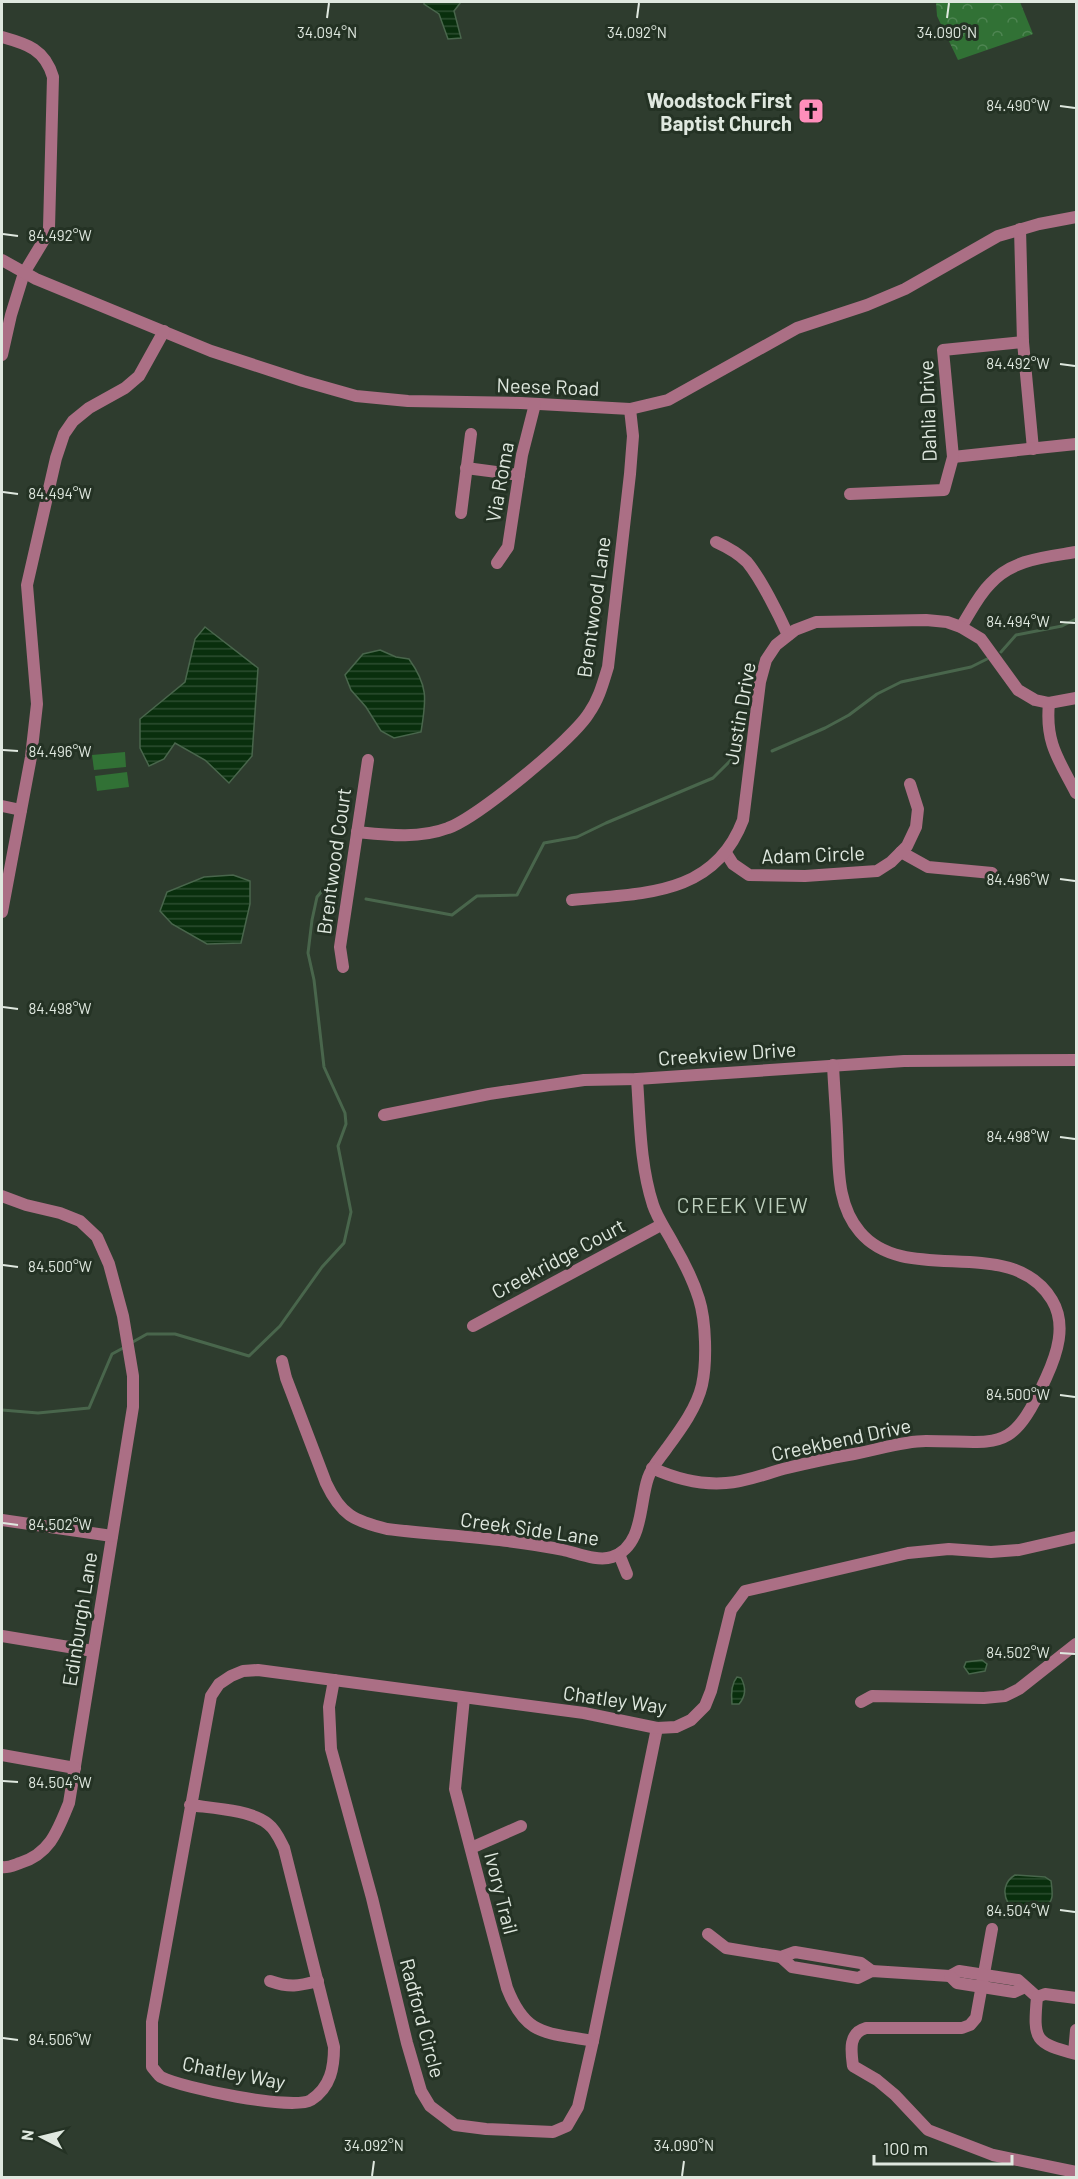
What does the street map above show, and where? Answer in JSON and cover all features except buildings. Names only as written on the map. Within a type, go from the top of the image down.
[{"type":"street","points":[[2,37],[32,47],[43,57],[53,77],[49,228],[24,273],[2,346]]},
{"type":"street","name":"Neese Road","points":[[2,260],[24,273],[242,361],[356,396],[408,401],[630,408],[668,400],[797,328],[888,297],[991,240],[1020,229],[1077,217]]},
{"type":"street","points":[[1020,229],[1023,342],[1033,449]]},
{"type":"street","points":[[2,912],[31,757],[37,704],[27,585],[56,458],[64,434],[73,421],[89,408],[125,388],[139,376],[164,331]]},
{"type":"street","name":"Dahlia Drive","points":[[850,494],[944,490],[953,457],[943,350],[1023,342]]},
{"type":"street","name":"Via Roma","points":[[497,563],[508,547],[519,475],[535,404]]},
{"type":"street","name":"Brentwood Lane","points":[[357,832],[395,836],[449,828],[507,788],[571,735],[589,714],[602,688],[608,667],[630,474],[633,436],[630,408]]},
{"type":"street","points":[[461,513],[471,434]]},
{"type":"street","points":[[953,457],[1077,444]]},
{"type":"street","points":[[466,468],[519,475]]},
{"type":"street","points":[[716,542],[730,548],[747,562],[779,614],[788,635]]},
{"type":"street","points":[[961,627],[989,584],[1009,568],[1036,558],[1077,552]]},
{"type":"street","name":"Justin Drive","points":[[572,900],[663,891],[710,868],[726,853],[736,839],[743,820],[760,682],[766,660],[776,645],[788,635],[816,622],[926,620],[947,622],[981,639],[1018,690],[1035,700],[1049,703]]},
{"type":"street","points":[[1077,698],[1049,703],[1047,722],[1051,745],[1077,793]]},
{"type":"street","name":"Brentwood Court","points":[[343,967],[340,947],[368,760]]},
{"type":"street","name":"Adam Circle","points":[[726,853],[733,864],[749,875],[806,876],[877,871],[901,852],[916,827],[918,809],[910,784]]},
{"type":"street","points":[[2,806],[21,810]]},
{"type":"street","points":[[901,852],[928,867],[992,873]]},
{"type":"street","name":"Creekview Drive","points":[[384,1115],[559,1083],[904,1060],[1077,1060]]},
{"type":"street","name":"Creekbend Drive","points":[[652,1467],[671,1476],[724,1483],[836,1457],[912,1443],[989,1443],[1003,1438],[1022,1424],[1055,1357],[1060,1327],[1056,1309],[1042,1286],[1017,1269],[899,1255],[876,1246],[858,1230],[846,1209],[839,1179],[833,1065]]},
{"type":"street","name":"Creek Side Lane","points":[[282,1361],[286,1378],[326,1483],[334,1500],[353,1518],[365,1524],[387,1529],[548,1547],[599,1558],[610,1558],[627,1549],[637,1531],[652,1467],[690,1414],[698,1398],[704,1374],[703,1316],[700,1300],[673,1242],[661,1225],[647,1182],[637,1079]]},
{"type":"street","name":"Edinburgh Lane","points":[[2,1196],[80,1221],[97,1236],[109,1264],[123,1316],[133,1376],[132,1407],[69,1803],[55,1838],[41,1853],[26,1861],[2,1867]]},
{"type":"street","name":"Creekridge Court","points":[[472,1326],[661,1225]]},
{"type":"street","points":[[2,1520],[112,1536]]},
{"type":"street","name":"Chatley Way","points":[[190,1805],[233,1811],[268,1823],[284,1848],[334,2047],[334,2069],[324,2087],[311,2100],[299,2103],[277,2102],[207,2091],[161,2076],[152,2067],[152,2022],[190,1805],[207,1716],[211,1696],[219,1684],[243,1671],[258,1670],[584,1713],[657,1728],[684,1724],[705,1706],[711,1691],[731,1610],[745,1590],[909,1553],[949,1549],[991,1552],[1019,1550],[1077,1537]]},
{"type":"street","points":[[620,1554],[627,1574]]},
{"type":"street","points":[[2,1636],[93,1651]]},
{"type":"street","points":[[861,1702],[872,1696],[984,1698],[1005,1696],[1019,1689],[1077,1644]]},
{"type":"street","name":"Radford Circle","points":[[334,1680],[329,1707],[331,1749],[372,1898],[407,2043],[421,2091],[430,2106],[455,2125],[553,2132],[567,2126],[578,2107],[657,1728]]},
{"type":"street","name":"Ivory Trail","points":[[464,1698],[455,1789],[507,1988],[515,2009],[525,2021],[542,2031],[593,2041]]},
{"type":"street","points":[[2,1755],[75,1768]]},
{"type":"street","points":[[471,1848],[521,1826]]},
{"type":"street","points":[[992,1929],[976,2018],[970,2025],[962,2028],[866,2028],[858,2031],[853,2037],[850,2049],[853,2066],[877,2080],[895,2095],[928,2130],[993,2155],[1077,2172]]},
{"type":"street","points":[[708,1934],[726,1948],[781,1957],[795,1952],[861,1963],[872,1971],[950,1976],[957,1983],[1018,1980],[1036,1997]]},
{"type":"street","points":[[270,1981],[286,1986],[297,1986],[318,1981]]},
{"type":"street","points":[[1036,1997],[1045,1994],[1077,1998]]},
{"type":"street","points":[[1036,1997],[1035,2022],[1037,2034],[1043,2043],[1075,2054],[1077,2030]]},
{"type":"green space","points":[[936,2],[1020,2],[1033,34],[958,60],[937,16]]},
{"type":"green space","points":[[125,752],[126,767],[94,770],[92,755]]},
{"type":"green space","points":[[127,772],[129,787],[97,791],[95,776]]},
{"type":"shaded area","points":[[424,2],[461,2],[454,11],[461,38],[448,39],[439,14]]},
{"type":"shaded area","points":[[205,627],[258,668],[252,756],[229,783],[205,760],[175,743],[164,759],[149,766],[140,748],[140,719],[185,682],[195,639]]},
{"type":"shaded area","points":[[380,650],[396,657],[409,659],[420,678],[425,702],[421,732],[394,738],[381,731],[366,707],[351,690],[345,675],[363,654]]},
{"type":"shaded area","points":[[233,875],[250,881],[250,904],[241,943],[207,944],[172,924],[160,911],[167,892],[204,877]]},
{"type":"shaded area","points":[[982,1660],[987,1664],[985,1671],[969,1674],[964,1667],[966,1662]]},
{"type":"shaded area","points":[[737,1677],[743,1681],[744,1695],[739,1704],[732,1704],[733,1686]]},
{"type":"shaded area","points":[[1015,1875],[1045,1877],[1051,1881],[1052,1897],[1043,1910],[1008,1903],[1005,1895],[1006,1887]]},
{"type":"waterway","points":[[1001,652],[1016,635],[1062,626],[1076,619]]},
{"type":"waterway","points":[[772,751],[825,728],[849,715],[877,694],[901,682],[971,667],[987,659]]},
{"type":"waterway","points":[[366,899],[452,915],[477,896],[517,895],[544,843],[577,837],[713,778],[736,755]]},
{"type":"waterway","points":[[131,1343],[147,1334],[175,1334],[249,1356],[280,1326],[322,1267],[344,1243],[351,1212],[338,1146],[346,1124],[345,1113],[324,1067],[314,980],[308,953],[317,897],[326,886],[330,885]]},
{"type":"waterway","points":[[2,1410],[38,1413],[89,1408],[112,1354],[125,1347]]},
{"type":"place","name":"Woodstock First Baptist Church","points":[[811,111]]},
{"type":"district","name":"CREEK VIEW","points":[[743,1204]]}]
